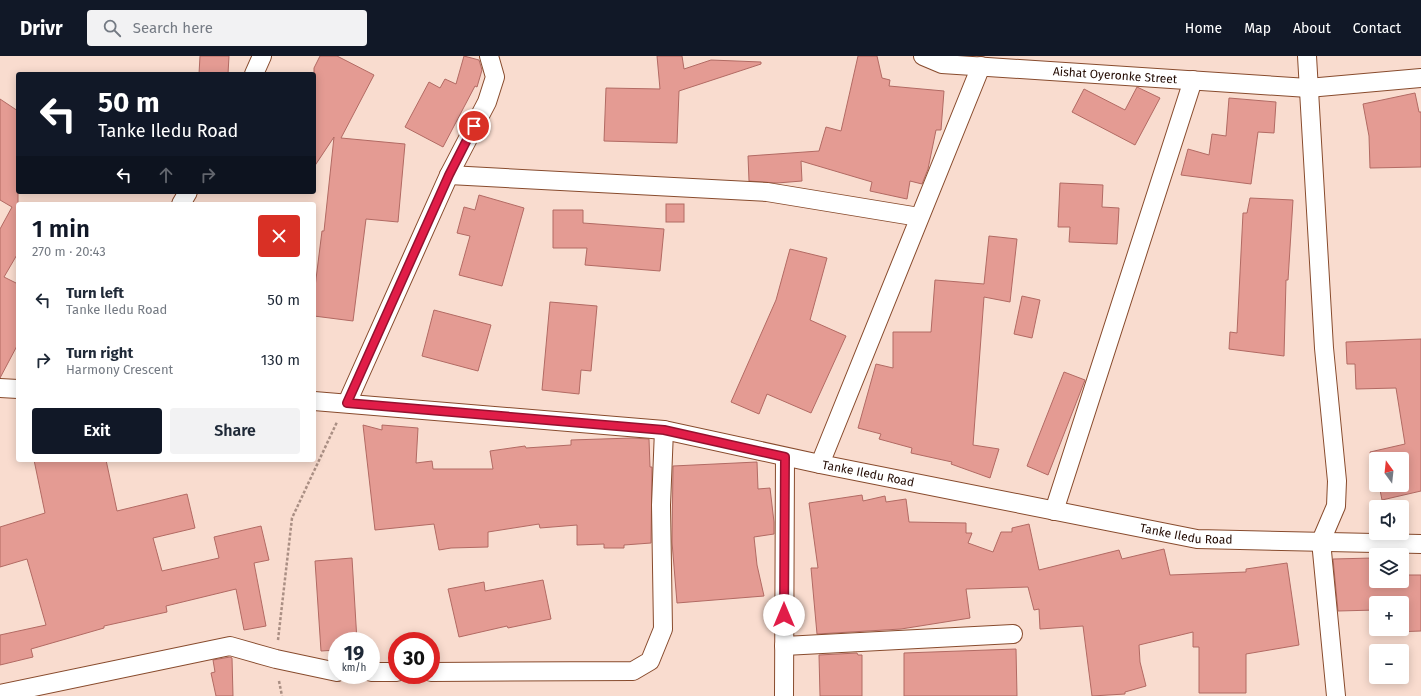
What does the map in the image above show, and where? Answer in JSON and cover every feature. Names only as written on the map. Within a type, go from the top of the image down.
[{"type":"street","points":[[255,72],[262,56]]},
{"type":"street","points":[[347,403],[449,175],[487,102],[495,77],[489,56]]},
{"type":"street","name":"Aishat Oyeronke Street","points":[[923,56],[942,64],[1308,88],[1421,78]]},
{"type":"street","points":[[1307,56],[1324,348],[1337,481],[1336,506],[1321,541],[1336,696]]},
{"type":"street","points":[[820,464],[981,66]]},
{"type":"street","points":[[1054,511],[1193,80]]},
{"type":"street","points":[[449,175],[767,192],[919,217]]},
{"type":"street","points":[[0,388],[16,389]]},
{"type":"street","name":"Tanke Iledu Road","points":[[316,401],[664,430],[785,457],[1197,539],[1421,544]]},
{"type":"street","points":[[440,672],[633,671],[650,661],[663,629],[661,505],[664,430]]},
{"type":"street","points":[[784,696],[785,457]]},
{"type":"street","points":[[784,646],[1013,634]]},
{"type":"street","points":[[0,694],[230,646],[276,659],[328,670]]},
{"type":"path","points":[[282,696],[276,659],[292,518],[315,466],[347,403]]},
{"type":"building","points":[[200,56],[229,56],[228,72],[199,72]]},
{"type":"building","points":[[320,56],[337,56],[374,75],[341,138],[405,144],[398,222],[366,219],[353,321],[316,316],[316,279],[322,231],[324,231],[334,137],[316,164],[316,72],[314,72],[314,68]]},
{"type":"building","points":[[464,56],[479,60],[482,70],[477,87],[475,86],[443,147],[405,127],[429,82],[440,88],[445,79],[456,84]]},
{"type":"building","points":[[657,56],[682,56],[684,69],[711,60],[761,62],[761,64],[679,91],[677,143],[604,141],[606,88],[660,89]]},
{"type":"building","points":[[858,56],[877,56],[882,78],[890,80],[889,86],[944,91],[941,130],[936,130],[928,169],[922,184],[910,181],[907,199],[870,191],[872,182],[801,161],[802,181],[777,183],[749,181],[748,156],[819,151],[826,127],[841,131]]},
{"type":"building","points":[[1137,87],[1160,98],[1135,145],[1072,112],[1084,89],[1125,110]]},
{"type":"building","points":[[1415,93],[1419,112],[1421,112],[1421,167],[1370,168],[1369,136],[1363,104]]},
{"type":"building","points":[[1229,98],[1276,102],[1274,133],[1258,132],[1251,184],[1181,175],[1188,149],[1209,155],[1212,134],[1226,136]]},
{"type":"building","points":[[0,99],[16,110],[16,194],[18,194],[18,202],[16,202],[16,256],[4,277],[16,283],[16,348],[0,378],[0,229],[12,207],[0,200]]},
{"type":"building","points":[[1060,183],[1103,185],[1102,207],[1119,208],[1117,244],[1069,242],[1070,227],[1058,227]]},
{"type":"building","points":[[479,195],[524,208],[502,286],[459,275],[470,236],[457,233],[464,207],[475,210]]},
{"type":"building","points":[[1250,198],[1293,200],[1288,280],[1286,280],[1284,356],[1229,349],[1230,332],[1237,333],[1243,213],[1247,213]]},
{"type":"building","points":[[666,204],[684,204],[684,222],[666,222]]},
{"type":"building","points":[[553,210],[583,210],[583,223],[664,229],[660,271],[585,265],[587,248],[553,248]]},
{"type":"building","points":[[989,236],[1017,239],[1010,302],[984,297],[973,445],[999,449],[990,478],[951,464],[952,462],[911,453],[912,448],[879,439],[881,434],[858,428],[876,364],[893,368],[893,332],[931,332],[935,280],[984,284]]},
{"type":"building","points":[[790,249],[827,258],[810,320],[846,336],[811,413],[767,394],[759,414],[731,402],[776,300]]},
{"type":"building","points":[[1022,296],[1040,300],[1032,338],[1014,334]]},
{"type":"building","points":[[550,302],[597,306],[591,371],[581,370],[579,394],[542,390]]},
{"type":"building","points":[[434,310],[491,325],[478,371],[422,356]]},
{"type":"building","points":[[1421,339],[1421,491],[1382,500],[1380,492],[1409,492],[1409,452],[1370,452],[1405,444],[1396,388],[1356,389],[1355,364],[1347,364],[1346,342]]},
{"type":"building","points":[[1064,372],[1085,380],[1048,475],[1027,466]]},
{"type":"building","points":[[363,425],[382,430],[382,425],[418,428],[416,463],[432,461],[433,469],[493,469],[490,451],[525,446],[526,448],[571,445],[571,440],[632,438],[649,439],[650,467],[652,467],[651,543],[624,545],[624,548],[604,548],[604,544],[577,545],[577,525],[540,528],[539,524],[488,532],[488,547],[451,548],[439,550],[434,524],[375,530]]},
{"type":"building","points":[[34,462],[106,462],[117,511],[187,494],[195,528],[153,538],[162,571],[219,558],[214,537],[261,526],[269,560],[254,563],[266,626],[244,630],[236,589],[166,606],[167,612],[104,626],[104,628],[31,649],[33,657],[0,665],[0,635],[46,625],[27,559],[0,567],[0,527],[45,513]]},
{"type":"building","points":[[757,462],[758,489],[770,488],[774,522],[774,534],[754,537],[757,565],[764,596],[677,603],[672,542],[673,466]]},
{"type":"building","points":[[862,495],[863,501],[885,496],[886,502],[906,499],[909,522],[966,523],[966,533],[972,533],[968,543],[993,552],[1001,532],[1012,532],[1012,528],[1029,524],[1039,570],[1119,550],[1122,559],[1164,549],[1170,575],[1246,572],[1246,569],[1287,563],[1299,645],[1246,654],[1246,693],[1199,693],[1199,647],[1193,647],[1193,632],[1139,645],[1140,662],[1146,686],[1125,692],[1125,694],[1092,696],[1083,626],[1040,629],[1039,609],[1034,610],[1028,587],[966,589],[970,618],[901,629],[817,634],[811,568],[818,568],[809,503]]},
{"type":"building","points":[[352,558],[356,632],[328,632],[328,651],[321,651],[315,561]]},
{"type":"building","points":[[1369,558],[1369,588],[1409,588],[1409,575],[1421,575],[1421,631],[1409,631],[1409,596],[1369,596],[1369,610],[1338,611],[1333,559]]},
{"type":"building","points":[[543,580],[551,619],[508,628],[507,626],[459,637],[448,589],[484,582],[485,591]]},
{"type":"building","points":[[1016,649],[1017,696],[904,696],[904,653]]},
{"type":"building","points":[[857,653],[858,655],[862,655],[862,696],[820,696],[819,655]]},
{"type":"building","points":[[230,657],[232,658],[233,696],[216,696],[211,673],[215,672],[213,660]]},
{"type":"route","points":[[474,126],[449,175],[347,403],[664,430],[785,457],[784,615]]}]
